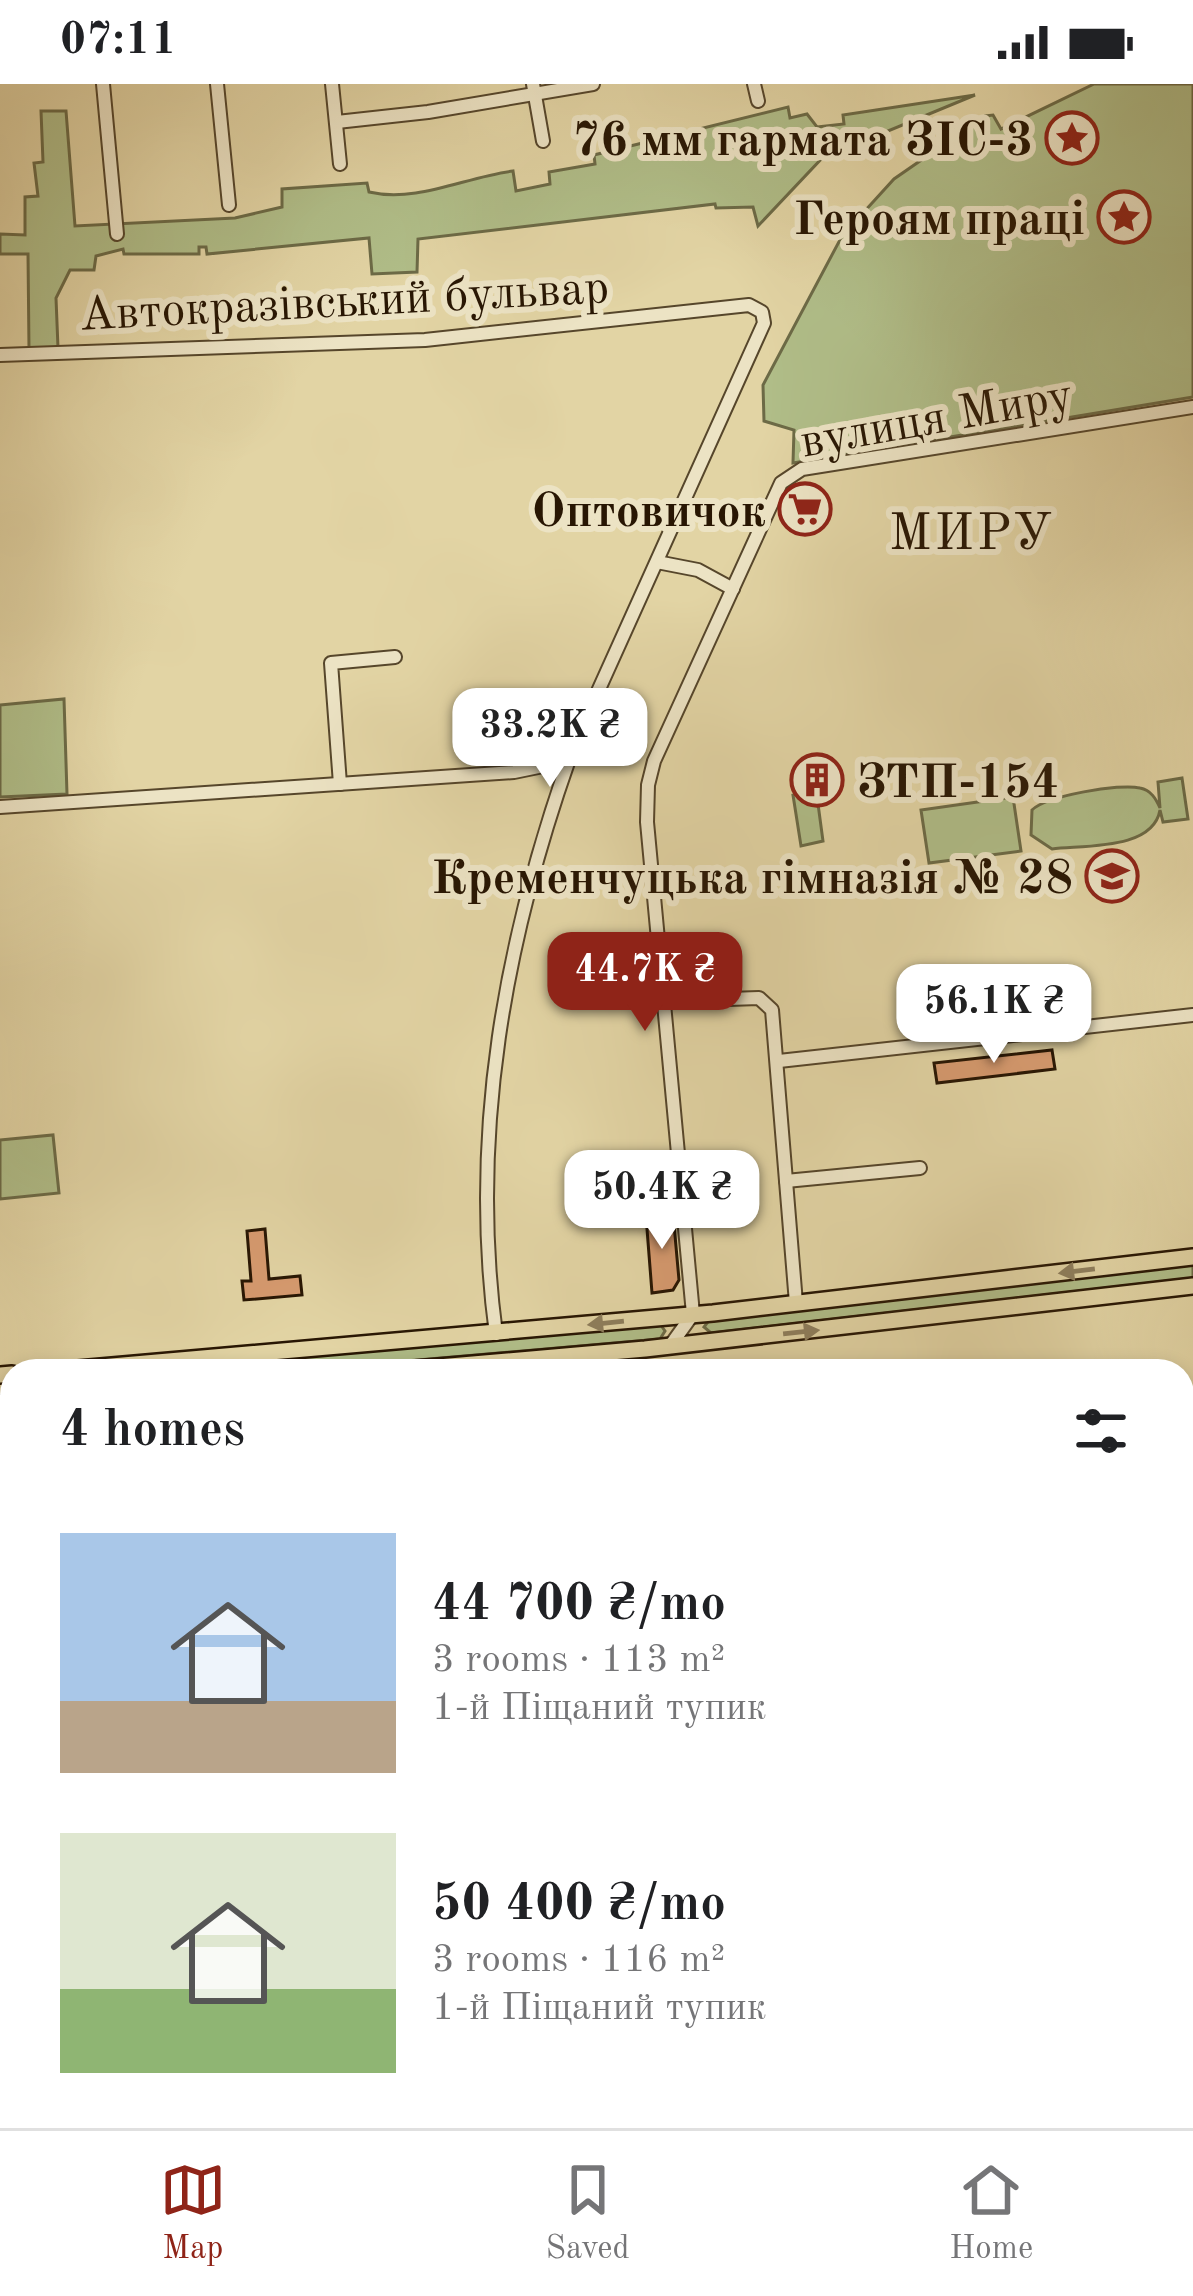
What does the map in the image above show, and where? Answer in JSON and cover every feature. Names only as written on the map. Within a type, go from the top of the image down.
[{"type":"main road","points":[[198,1359],[667,1317],[1193,1257]]},
{"type":"main road","points":[[525,1359],[1193,1286]]},
{"type":"main road","points":[[693,1314],[696,1343]]},
{"type":"main road","points":[[667,1317],[670,1346]]},
{"type":"street","points":[[103,84],[117,234]]},
{"type":"street","points":[[217,84],[229,205]]},
{"type":"street","points":[[332,84],[340,164]]},
{"type":"street","points":[[337,122],[428,112],[533,88],[593,84]]},
{"type":"street","points":[[754,84],[758,101]]},
{"type":"street","points":[[533,88],[543,141]]},
{"type":"street","name":"Автокразівський бульвар","points":[[0,355],[425,340],[749,305],[761,312],[762,332],[657,562]]},
{"type":"street","name":"вулиця Миру","points":[[693,1314],[647,822],[648,785],[654,761],[781,483],[802,469],[1193,407]]},
{"type":"street","points":[[496,1334],[484,1215],[496,1037],[545,833],[572,749],[657,562],[698,570],[733,589]]},
{"type":"street","points":[[340,784],[331,663],[395,657]]},
{"type":"street","points":[[0,807],[537,769],[572,749]]},
{"type":"street","points":[[667,1001],[759,998],[772,1010],[796,1303]]},
{"type":"street","points":[[778,1060],[1193,1015]]},
{"type":"street","points":[[786,1181],[920,1168]]},
{"type":"street","points":[[670,1346],[693,1314]]},
{"type":"green space","points":[[1094,84],[1193,84],[1193,397],[793,463],[794,430],[764,421],[763,385],[842,236],[894,179],[985,116],[993,115],[1001,129]]},
{"type":"green space","points":[[975,95],[864,141],[843,136],[758,226],[753,207],[716,208],[715,204],[418,239],[417,272],[372,274],[369,238],[207,254],[206,247],[199,247],[199,254],[124,254],[123,249],[96,256],[94,270],[70,270],[56,298],[58,348],[29,349],[28,254],[0,254],[0,234],[25,235],[25,197],[38,196],[34,163],[43,162],[41,111],[66,111],[75,226],[235,218],[282,207],[282,189],[367,183],[369,192],[405,194],[513,171],[516,191],[550,184],[549,172],[595,164],[594,155],[788,107],[790,118],[807,114],[817,127],[844,124],[843,115]]},
{"type":"green space","points":[[64,699],[67,794],[0,797],[0,705]]},
{"type":"green space","points":[[1182,778],[1188,819],[1163,822],[1160,810],[1145,832],[1099,845],[1052,849],[1031,835],[1032,810],[1052,800],[1130,787],[1147,791],[1160,808],[1158,782]]},
{"type":"green space","points":[[816,789],[823,841],[801,846],[793,795]]},
{"type":"green space","points":[[1013,797],[1021,851],[929,863],[921,810]]},
{"type":"green space","points":[[53,1135],[59,1193],[0,1199],[0,1140]]},
{"type":"green space","points":[[1193,1263],[1193,1278],[711,1333],[704,1327],[710,1319]]},
{"type":"green space","points":[[660,1324],[665,1331],[660,1339],[429,1359],[259,1359]]},
{"type":"building","points":[[1052,1050],[1055,1069],[937,1083],[934,1063]]},
{"type":"building","points":[[673,1213],[679,1280],[673,1290],[652,1293],[646,1216]]},
{"type":"building","points":[[265,1229],[269,1279],[300,1276],[302,1295],[244,1300],[242,1281],[251,1281],[247,1231]]},
{"type":"place","name":"76 мм гармата ЗІС-3","points":[[1072,138]]},
{"type":"place","name":"Героям працi","points":[[1124,217]]},
{"type":"place","name":"Оптовичок","points":[[805,509]]},
{"type":"place","name":"ЗТП-154","points":[[817,780]]},
{"type":"place","name":"Кременчуцька гімназія № 28","points":[[1112,876]]},
{"type":"district","name":"МИРУ","points":[[972,531]]}]
